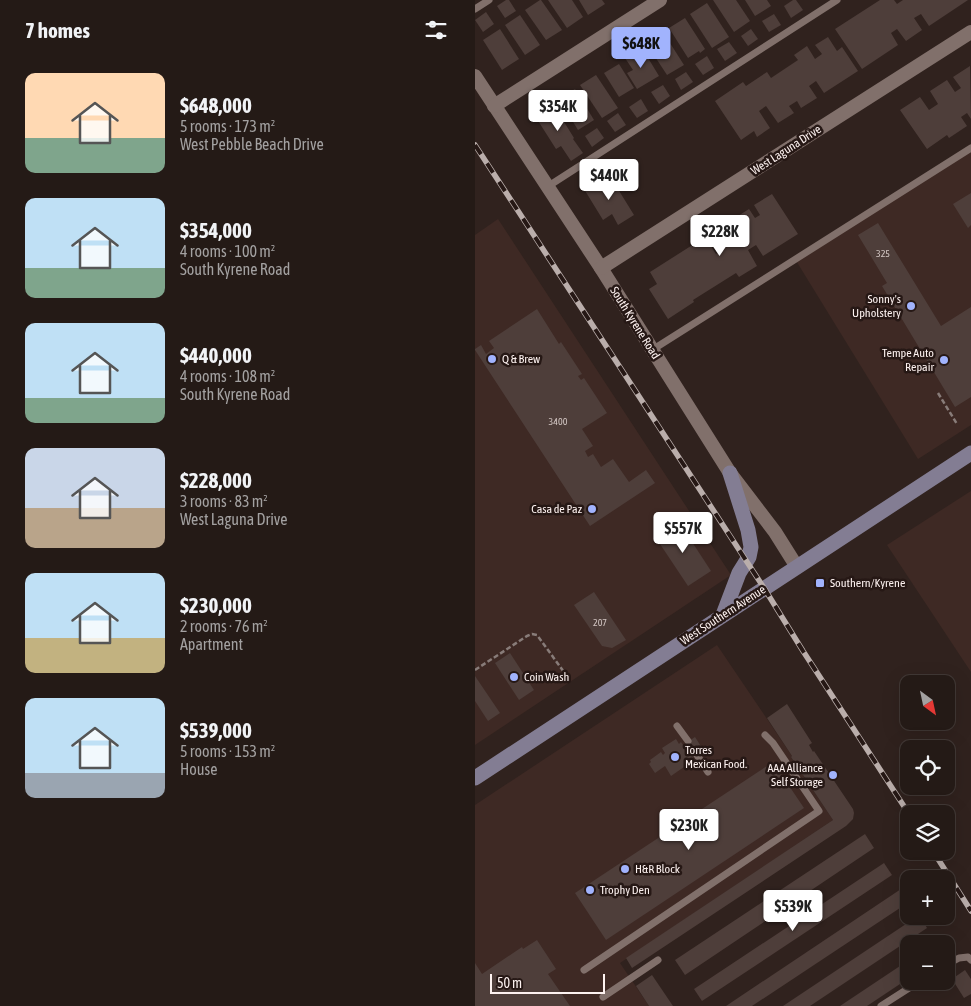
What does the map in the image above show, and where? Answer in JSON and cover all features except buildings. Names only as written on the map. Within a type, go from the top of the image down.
[{"type":"main road","name":"West Southern Avenue","points":[[475,778],[971,453]]},
{"type":"main road","points":[[723,615],[739,573],[749,557],[751,547],[749,530],[730,473]]},
{"type":"street","points":[[494,106],[660,0]]},
{"type":"street","name":"West Laguna Drive","points":[[601,268],[971,32]]},
{"type":"street","name":"South Kyrene Road","points":[[475,76],[601,268],[730,473],[775,532],[797,567]]},
{"type":"lane","points":[[475,9],[489,0]]},
{"type":"lane","points":[[547,187],[837,0]]},
{"type":"lane","points":[[652,350],[971,148]]},
{"type":"lane","points":[[677,726],[688,742]]},
{"type":"lane","points":[[584,970],[819,812],[773,743],[765,735]]},
{"type":"lane","points":[[697,755],[708,772]]},
{"type":"lane","points":[[955,960],[968,957],[971,960]]},
{"type":"lane","points":[[603,997],[658,960]]},
{"type":"lane","points":[[881,1006],[905,990]]},
{"type":"path","points":[[937,393],[957,424]]},
{"type":"path","points":[[475,670],[532,634],[537,635],[564,672],[566,678]]},
{"type":"shaded area","points":[[971,148],[971,425],[918,459],[795,259]]},
{"type":"shaded area","points":[[498,219],[731,575],[475,745],[475,235]]},
{"type":"shaded area","points":[[971,491],[971,672],[887,545]]},
{"type":"shaded area","points":[[717,645],[833,820],[620,963],[649,1006],[475,1006],[475,805]]},
{"type":"railway","points":[[475,145],[903,805]]},
{"type":"railway","points":[[939,860],[971,911]]},
{"type":"place","name":"Sonny's Upholstery","points":[[911,306]]},
{"type":"place","name":"Q & Brew","points":[[492,359]]},
{"type":"place","name":"Tempe Auto Repair","points":[[944,360]]},
{"type":"place","name":"Casa de Paz","points":[[592,509]]},
{"type":"place","name":"Southern/Kyrene","points":[[820,583]]},
{"type":"place","name":"Coin Wash","points":[[514,677]]},
{"type":"place","name":"Torres Mexican Food.","points":[[675,757]]},
{"type":"place","name":"AAA Alliance Self Storage","points":[[833,775]]},
{"type":"place","name":"H&R Block","points":[[625,869]]},
{"type":"place","name":"Trophy Den","points":[[590,890]]}]
